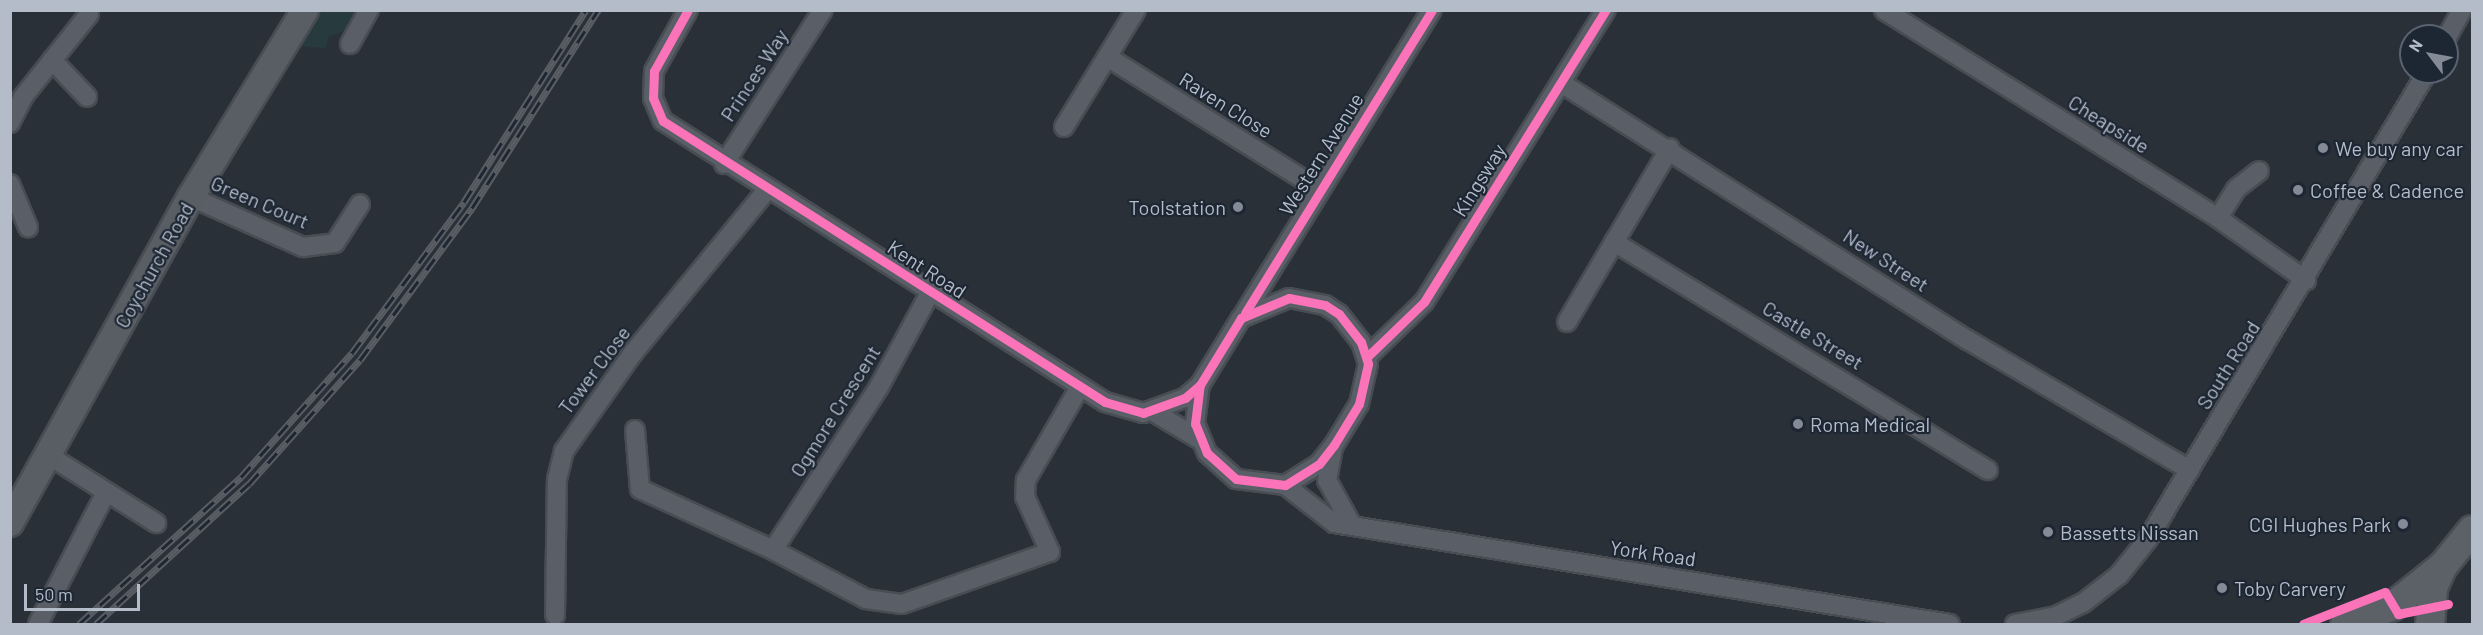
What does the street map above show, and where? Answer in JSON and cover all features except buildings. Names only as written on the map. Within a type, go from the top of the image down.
[{"type":"main road","name":"Coychurch Road","points":[[10,523],[191,197],[305,10]]},
{"type":"main road","points":[[2345,624],[2393,606],[2443,566],[2472,530]]},
{"type":"main road","points":[[2430,624],[2433,588],[2443,566]]},
{"type":"street","points":[[350,44],[369,10]]},
{"type":"street","name":"Kent Road","points":[[688,10],[654,71],[653,98],[663,121],[724,164],[1080,387],[1126,411],[1152,411],[1199,439]]},
{"type":"street","name":"Princes Way","points":[[724,164],[823,10]]},
{"type":"street","points":[[1064,127],[1109,58],[1136,10]]},
{"type":"street","name":"Western Avenue","points":[[1241,318],[1432,10]]},
{"type":"street","name":"Kingsway","points":[[1367,357],[1424,302],[1606,10]]},
{"type":"street","name":"Cheapside","points":[[1884,10],[2218,218],[2306,280]]},
{"type":"street","points":[[2454,24],[2462,10]]},
{"type":"street","points":[[10,123],[22,97],[89,12]]},
{"type":"street","name":"Raven Close","points":[[1109,58],[1320,190]]},
{"type":"street","points":[[52,60],[87,97]]},
{"type":"street","name":"New Street","points":[[1561,83],[1670,148],[1968,340],[2190,470]]},
{"type":"street","name":"South Road","points":[[2015,624],[2056,616],[2119,575],[2190,470],[2306,280],[2420,84]]},
{"type":"street","points":[[1567,322],[1670,148]]},
{"type":"street","points":[[2218,218],[2236,189],[2259,171]]},
{"type":"street","points":[[10,184],[28,227]]},
{"type":"street","name":"Tower Close","points":[[555,615],[556,513],[564,451],[626,362],[767,190]]},
{"type":"street","name":"Green Court","points":[[191,197],[303,247],[335,243],[360,204]]},
{"type":"street","name":"Castle Street","points":[[1614,242],[1988,470]]},
{"type":"street","name":"Ogmore Crescent","points":[[773,550],[879,387],[930,293]]},
{"type":"street","points":[[1289,298],[1325,305],[1350,325],[1367,357],[1364,390],[1334,445],[1319,464],[1286,485],[1236,479],[1199,439],[1195,409],[1200,385],[1241,318],[1289,298]]},
{"type":"street","points":[[1152,411],[1200,385]]},
{"type":"street","points":[[634,430],[640,489],[773,550],[866,599],[902,604],[1050,552],[1024,496],[1026,480],[1080,387]]},
{"type":"street","points":[[1334,445],[1327,480],[1350,522]]},
{"type":"street","points":[[48,455],[105,494],[156,523]]},
{"type":"street","name":"York Road","points":[[1286,485],[1334,524],[1350,522],[1470,550],[1950,624]]},
{"type":"street","points":[[38,624],[105,494]]},
{"type":"green space","points":[[317,11],[357,11],[345,31],[329,36],[326,48],[296,46]]},
{"type":"railway","points":[[79,624],[241,477],[352,353],[464,202],[586,10]]},
{"type":"railway","points":[[96,624],[249,484],[360,360],[472,208],[598,10]]},
{"type":"cycle path","points":[[688,10],[654,71],[653,98],[663,121],[1105,402],[1143,413],[1185,398],[1200,385],[1241,318],[1289,298],[1325,305],[1339,314],[1361,342],[1368,364],[1359,404],[1334,445],[1319,464],[1285,485],[1236,479],[1207,453],[1195,424],[1200,385]]},
{"type":"cycle path","points":[[1245,313],[1432,10]]},
{"type":"cycle path","points":[[1367,357],[1424,302],[1606,10]]},
{"type":"cycle path","points":[[2303,624],[2385,592],[2398,614],[2448,604]]},
{"type":"place","name":"We buy any car","points":[[2323,148]]},
{"type":"place","name":"Coffee & Cadence","points":[[2298,190]]},
{"type":"place","name":"Toolstation","points":[[1238,207]]},
{"type":"place","name":"Roma Medical","points":[[1798,424]]},
{"type":"place","name":"CGI Hughes Park","points":[[2403,524]]},
{"type":"place","name":"Bassetts Nissan","points":[[2048,532]]},
{"type":"place","name":"Toby Carvery","points":[[2222,588]]}]
